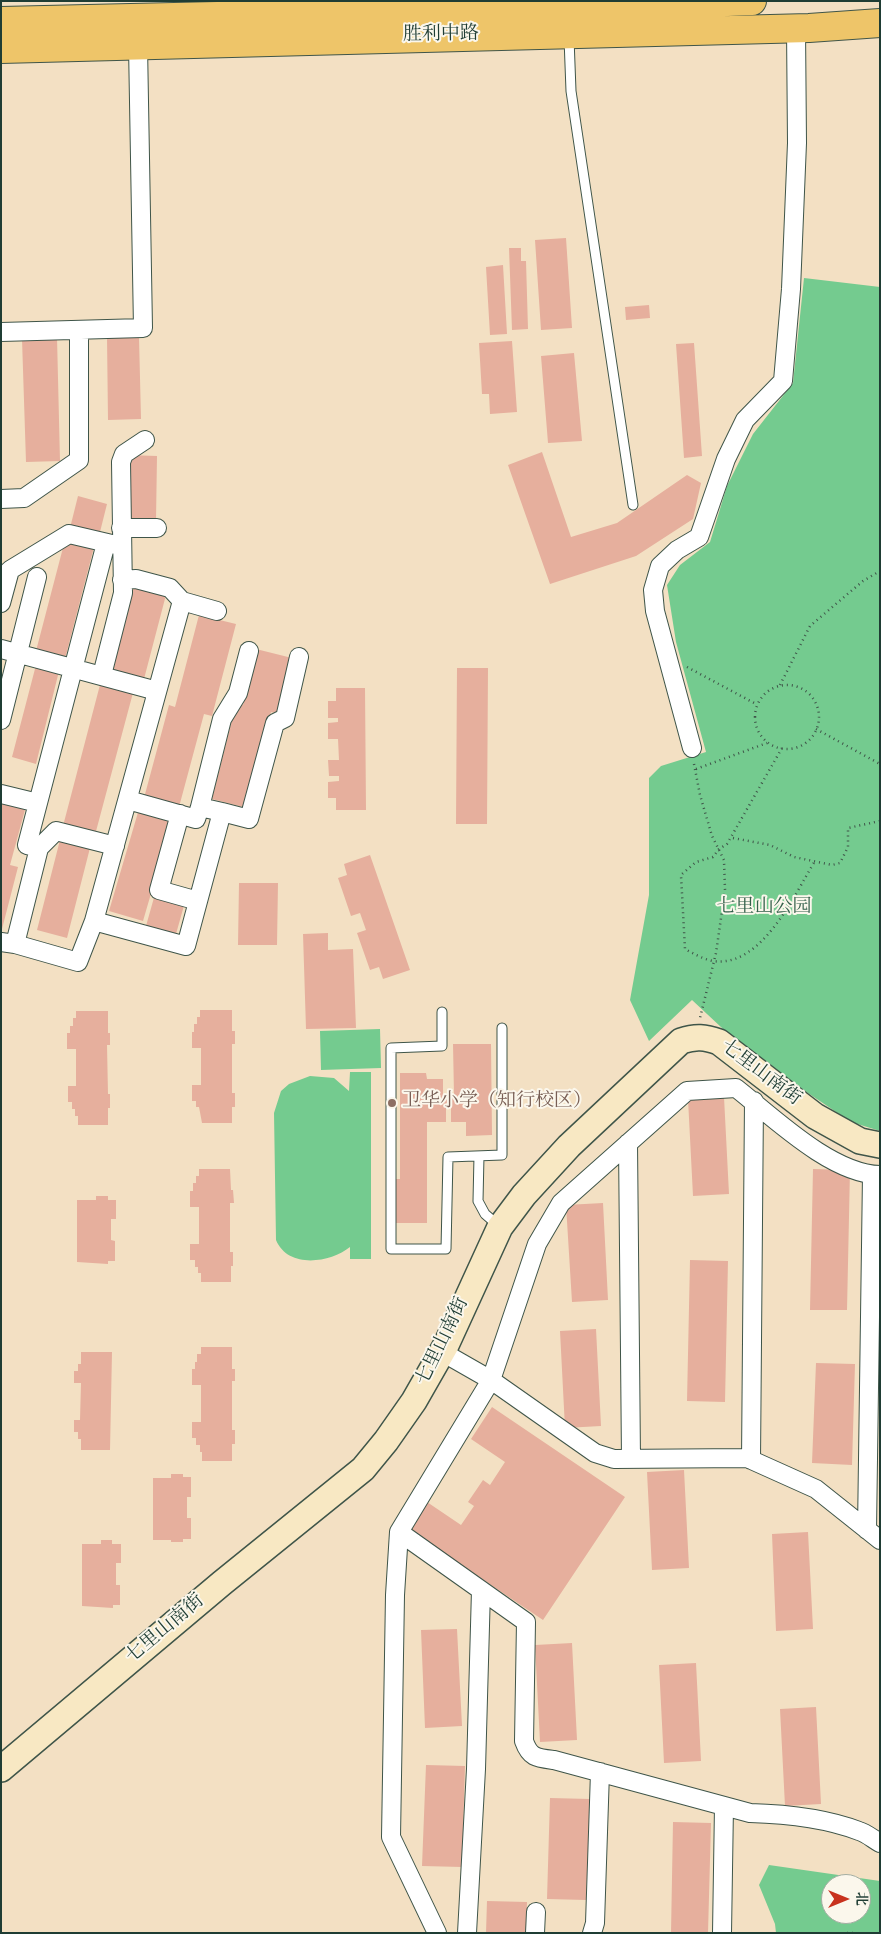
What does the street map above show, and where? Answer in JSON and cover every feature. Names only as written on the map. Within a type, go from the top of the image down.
[{"type":"highway","name":"胜利中路","points":[[1,21],[752,1]]},
{"type":"highway","name":"胜利中路","points":[[1,49],[796,28],[880,23]]},
{"type":"street","points":[[692,748],[654,604],[654,590],[660,566],[677,550],[699,537],[726,459],[745,420],[783,381],[791,289],[797,143],[796,28]]},
{"type":"street","points":[[1,332],[143,328],[138,45]]},
{"type":"street","points":[[1,499],[24,498],[79,460],[79,330]]},
{"type":"street","points":[[39,848],[27,844],[74,668],[120,528],[120,462],[124,454],[145,440]]},
{"type":"street","points":[[120,528],[157,528]]},
{"type":"street","points":[[1,603],[10,570],[69,534],[114,545]]},
{"type":"street","points":[[102,675],[123,593],[114,545]]},
{"type":"street","points":[[1,720],[10,652],[37,577]]},
{"type":"street","points":[[122,580],[136,579],[170,588],[182,601],[217,611]]},
{"type":"street","points":[[115,846],[56,831],[39,848],[8,943],[78,962],[94,920],[115,846],[128,800],[182,601]]},
{"type":"street","points":[[128,800],[196,819],[222,719],[238,693],[249,651]]},
{"type":"street","points":[[10,652],[157,691]]},
{"type":"street","points":[[200,807],[249,819],[275,723],[285,718],[299,657]]},
{"type":"street","points":[[1,794],[38,803]]},
{"type":"street","points":[[94,920],[186,946],[222,812]]},
{"type":"street","points":[[180,814],[159,890],[198,901]]},
{"type":"street","name":"七里山南街","points":[[1,1769],[222,1583],[363,1469],[386,1442],[414,1401],[442,1352],[500,1227],[524,1195],[569,1146],[681,1041],[700,1037],[719,1042],[814,1116],[860,1141],[880,1145]]},
{"type":"street","points":[[437,1933],[391,1836],[395,1605],[399,1532],[490,1380],[537,1244],[561,1203],[687,1091],[736,1088],[806,1144],[840,1164],[876,1175],[873,1535]]},
{"type":"street","points":[[751,1460],[754,1101]]},
{"type":"street","points":[[628,1143],[631,1459]]},
{"type":"street","points":[[442,1352],[490,1380],[595,1453],[614,1459],[736,1457],[751,1460],[816,1489],[873,1535]]},
{"type":"street","points":[[399,1532],[526,1622],[524,1741],[528,1752],[538,1758],[554,1760],[750,1813],[774,1813],[813,1818],[860,1831],[880,1843]]},
{"type":"street","points":[[467,1933],[476,1769],[481,1590]]},
{"type":"street","points":[[592,1933],[595,1923],[600,1772]]},
{"type":"street","points":[[722,1933],[724,1806]]},
{"type":"street","points":[[535,1933],[536,1912]]},
{"type":"lane","points":[[569,33],[571,91],[634,505]]},
{"type":"lane","points":[[442,1012],[442,1046],[391,1048],[390,1249],[446,1249],[448,1157],[502,1155],[502,1028]]},
{"type":"lane","points":[[479,1156],[478,1201],[484,1214],[500,1227]]},
{"type":"path","points":[[780,684],[810,626],[863,581],[880,571]]},
{"type":"path","points":[[667,656],[756,704]]},
{"type":"path","points":[[780,684],[800,687],[809,693],[815,701],[819,712],[819,723],[816,729],[808,742],[798,747],[777,748],[767,743],[759,735],[755,725],[754,714],[756,704],[770,688],[780,684]]},
{"type":"path","points":[[816,729],[880,764]]},
{"type":"path","points":[[695,769],[767,743]]},
{"type":"path","points":[[692,748],[700,795],[712,836],[724,860],[725,890],[714,961],[700,1020],[700,1037]]},
{"type":"path","points":[[782,748],[732,838],[713,857],[696,862],[681,876],[685,949],[701,958],[714,961],[729,960],[749,952],[774,928],[815,861]]},
{"type":"path","points":[[732,838],[770,845],[794,857],[832,865],[840,863],[848,846],[848,828],[880,821]]},
{"type":"path","points":[[847,1933],[856,1933]]},
{"type":"green space","name":"七里山公园","points":[[804,278],[880,287],[880,1131],[851,1122],[796,1085],[737,1042],[692,1000],[649,1041],[630,1000],[649,895],[649,778],[661,766],[706,752],[676,642],[667,585],[680,565],[710,542],[727,486],[753,434],[793,383]]},
{"type":"green space","points":[[380,1029],[381,1068],[321,1070],[320,1031]]},
{"type":"green space","points":[[350,1072],[371,1072],[371,1259],[350,1259],[350,1247],[332,1257],[310,1260],[299,1259],[290,1256],[276,1240],[274,1113],[281,1091],[289,1084],[310,1076],[334,1078],[349,1091]]},
{"type":"green space","points":[[769,1865],[831,1874],[821,1874],[821,1924],[871,1924],[871,1880],[880,1881],[880,1933],[776,1933],[775,1924],[759,1885]]},
{"type":"building","points":[[566,238],[572,328],[541,330],[535,240]]},
{"type":"building","points":[[509,248],[521,248],[521,261],[526,261],[528,329],[512,330]]},
{"type":"building","points":[[503,265],[507,334],[490,335],[486,267]]},
{"type":"building","points":[[649,305],[650,318],[626,320],[625,307]]},
{"type":"building","points":[[57,337],[60,461],[26,462],[22,339]]},
{"type":"building","points":[[107,337],[139,337],[141,419],[108,420]]},
{"type":"building","points":[[512,341],[517,412],[490,414],[489,394],[482,394],[479,343]]},
{"type":"building","points":[[694,343],[702,456],[684,458],[676,344]]},
{"type":"building","points":[[574,353],[582,441],[548,443],[541,356]]},
{"type":"building","points":[[542,452],[571,537],[617,523],[687,475],[701,483],[693,519],[636,556],[550,584],[508,465]]},
{"type":"building","points":[[126,455],[157,456],[156,520],[125,519]]},
{"type":"building","points":[[78,496],[107,504],[99,536],[70,528]]},
{"type":"building","points":[[65,540],[94,547],[65,659],[36,651]]},
{"type":"building","points":[[135,582],[167,591],[144,679],[111,670]]},
{"type":"building","points":[[199,615],[236,624],[212,716],[204,714],[179,807],[144,798],[169,705],[175,707]]},
{"type":"building","points":[[256,649],[292,658],[279,714],[271,712],[247,808],[212,799],[236,703],[243,705]]},
{"type":"building","points":[[36,665],[59,671],[36,764],[12,757]]},
{"type":"building","points":[[457,668],[488,668],[487,824],[456,824]]},
{"type":"building","points":[[101,681],[134,689],[95,835],[63,826]]},
{"type":"building","points":[[336,688],[365,688],[366,810],[336,810],[336,798],[328,798],[328,782],[339,781],[339,776],[329,776],[328,760],[339,760],[338,739],[328,739],[328,723],[338,722],[338,718],[328,718],[328,701],[336,701]]},
{"type":"building","points":[[1,800],[26,806],[10,865],[18,867],[2,929]]},
{"type":"building","points":[[139,809],[173,818],[143,921],[109,911]]},
{"type":"building","points":[[61,836],[91,844],[67,938],[37,930]]},
{"type":"building","points":[[370,855],[410,970],[383,979],[379,967],[370,970],[357,933],[366,930],[360,913],[351,916],[338,878],[347,875],[344,864]]},
{"type":"building","points":[[239,883],[278,883],[277,945],[238,945]]},
{"type":"building","points":[[155,894],[185,902],[176,934],[146,926]]},
{"type":"building","points":[[328,933],[328,950],[353,949],[356,1028],[306,1029],[303,934]]},
{"type":"building","points":[[200,1010],[232,1010],[232,1031],[235,1031],[235,1044],[232,1044],[232,1093],[235,1093],[235,1107],[232,1107],[232,1123],[202,1123],[199,1107],[196,1107],[196,1101],[192,1101],[192,1085],[201,1085],[201,1048],[192,1048],[192,1032],[194,1032],[194,1024],[197,1024],[197,1017],[200,1017]]},
{"type":"building","points":[[76,1011],[108,1011],[110,1045],[107,1045],[108,1094],[110,1094],[110,1108],[108,1108],[108,1125],[78,1125],[78,1116],[75,1116],[75,1109],[72,1109],[72,1102],[68,1102],[68,1086],[76,1086],[76,1049],[67,1049],[67,1033],[70,1033],[70,1026],[73,1026],[73,1018],[76,1018]]},
{"type":"building","points":[[453,1044],[491,1044],[492,1135],[466,1136],[466,1122],[451,1122],[451,1103],[446,1103],[446,1122],[427,1122],[427,1223],[396,1223],[396,1179],[400,1179],[400,1073],[426,1073],[427,1079],[443,1079],[443,1095],[454,1095]]},
{"type":"building","points":[[724,1097],[729,1194],[693,1196],[688,1099]]},
{"type":"building","points":[[199,1169],[230,1169],[234,1203],[230,1203],[230,1252],[233,1252],[231,1282],[201,1282],[201,1273],[198,1273],[198,1267],[195,1267],[195,1260],[190,1260],[190,1244],[199,1244],[199,1207],[190,1207],[190,1191],[193,1191],[193,1183],[196,1183],[196,1176],[199,1176]]},
{"type":"building","points":[[813,1169],[850,1170],[847,1310],[810,1310]]},
{"type":"building","points":[[96,1196],[108,1196],[108,1200],[116,1200],[116,1219],[111,1219],[111,1240],[115,1241],[115,1261],[108,1261],[108,1264],[77,1262],[77,1200],[96,1200]]},
{"type":"building","points":[[603,1203],[608,1300],[572,1302],[566,1205]]},
{"type":"building","points":[[690,1260],[728,1261],[725,1402],[687,1401]]},
{"type":"building","points":[[596,1329],[601,1426],[565,1428],[560,1331]]},
{"type":"building","points":[[201,1347],[232,1347],[232,1369],[235,1369],[235,1381],[232,1381],[232,1430],[235,1430],[235,1444],[232,1444],[232,1461],[202,1461],[200,1445],[196,1445],[196,1438],[192,1438],[192,1422],[201,1422],[201,1385],[192,1385],[192,1369],[195,1369],[197,1354],[201,1354]]},
{"type":"building","points":[[81,1352],[112,1352],[110,1450],[81,1450],[81,1439],[78,1439],[78,1432],[74,1432],[74,1420],[80,1420],[81,1383],[74,1383],[74,1371],[78,1371],[78,1364],[81,1364]]},
{"type":"building","points":[[816,1363],[855,1364],[852,1465],[812,1463]]},
{"type":"building","points":[[492,1407],[625,1497],[543,1620],[409,1530],[427,1502],[461,1525],[474,1506],[468,1502],[483,1480],[490,1485],[505,1462],[471,1439]]},
{"type":"building","points":[[684,1470],[689,1568],[652,1570],[647,1472]]},
{"type":"building","points":[[171,1474],[183,1474],[183,1477],[191,1477],[191,1497],[187,1497],[187,1518],[191,1518],[191,1539],[183,1539],[183,1542],[153,1540],[153,1478],[171,1478]]},
{"type":"building","points":[[808,1532],[813,1629],[776,1631],[772,1534]]},
{"type":"building","points":[[101,1540],[112,1540],[112,1544],[121,1544],[121,1563],[116,1563],[116,1585],[120,1585],[120,1605],[113,1605],[113,1608],[82,1606],[82,1544],[101,1544]]},
{"type":"building","points":[[457,1629],[462,1726],[425,1728],[421,1630]]},
{"type":"building","points":[[572,1643],[577,1740],[540,1742],[535,1645]]},
{"type":"building","points":[[696,1663],[701,1761],[664,1763],[659,1665]]},
{"type":"building","points":[[816,1707],[821,1804],[785,1806],[780,1709]]},
{"type":"building","points":[[426,1765],[465,1766],[462,1867],[422,1866]]},
{"type":"building","points":[[550,1798],[590,1799],[586,1900],[547,1899]]},
{"type":"building","points":[[673,1822],[711,1823],[708,1933],[671,1933]]},
{"type":"building","points":[[487,1901],[527,1902],[526,1933],[486,1933]]},
{"type":"place","name":"卫华小学（知行校区）","points":[[392,1103]]}]
